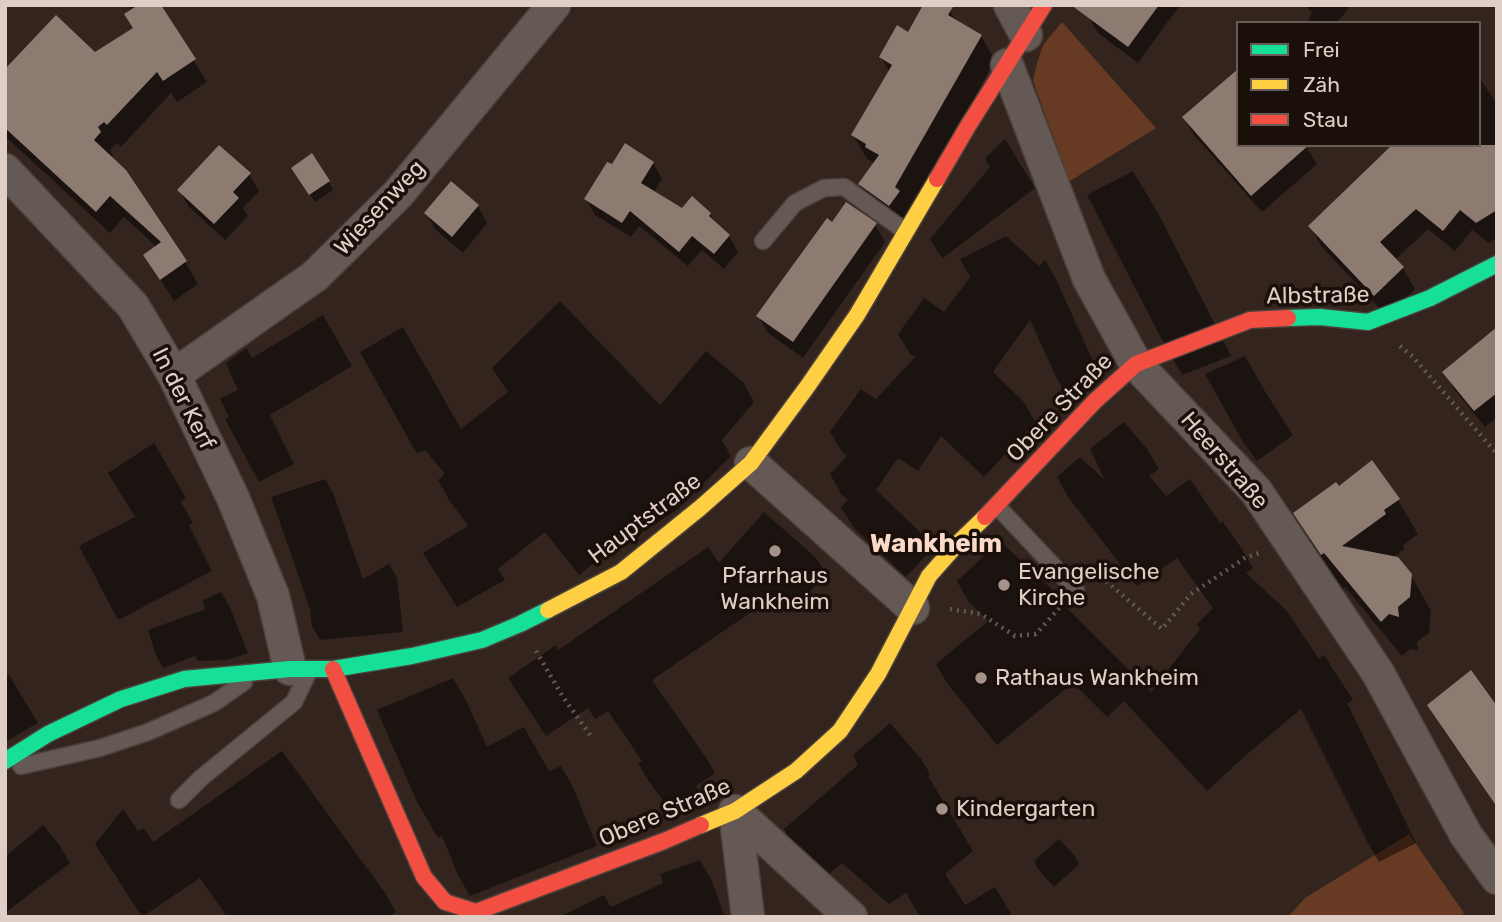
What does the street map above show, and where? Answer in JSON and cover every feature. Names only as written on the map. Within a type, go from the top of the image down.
[{"type":"street","name":"Wiesenweg","points":[[174,375],[315,276],[398,194],[554,5]]},
{"type":"street","points":[[1010,5],[1026,35]]},
{"type":"street","name":"Hauptstraße","points":[[5,761],[48,734],[121,699],[184,680],[300,669],[333,669],[412,656],[482,640],[520,624],[621,572],[751,463],[857,315],[968,126],[1044,5]]},
{"type":"street","name":"Heerstraße","points":[[1007,65],[1089,279],[1136,364],[1256,491],[1378,673],[1466,835],[1497,878]]},
{"type":"street","name":"In der Kerf","points":[[5,170],[133,306],[174,375],[233,498],[300,669]]},
{"type":"street","name":"Albstraße","points":[[1136,364],[1250,320],[1320,317],[1368,322],[1430,298],[1497,264]]},
{"type":"street","name":"Obere Straße","points":[[333,669],[424,877],[445,902],[476,912],[651,846],[735,811],[796,771],[839,731],[878,674],[929,576],[958,542],[997,506],[1095,401],[1136,364]]},
{"type":"street","points":[[751,463],[913,608]]},
{"type":"street","points":[[735,811],[748,917]]},
{"type":"street","points":[[735,811],[851,917]]},
{"type":"lane","points":[[763,241],[795,203],[824,188],[844,187],[905,231]]},
{"type":"lane","points":[[997,506],[1076,590]]},
{"type":"lane","points":[[179,800],[201,778],[294,702],[300,669]]},
{"type":"lane","points":[[5,769],[100,748],[148,732],[214,703],[258,673]]},
{"type":"path","points":[[1368,322],[1413,357],[1497,454]]},
{"type":"path","points":[[913,608],[952,608],[981,614],[1015,636],[1035,634],[1076,590],[1100,576],[1162,629],[1191,594],[1245,558]]},
{"type":"path","points":[[520,624],[563,697],[593,739]]},
{"type":"shaded area","points":[[1062,22],[1156,128],[1065,184],[1053,155],[1058,150],[1033,81],[1043,45]]},
{"type":"shaded area","points":[[1409,834],[1464,913],[1460,917],[1288,917],[1305,898]]},
{"type":"building","points":[[138,5],[161,5],[196,59],[163,81],[157,72],[107,125],[104,122],[98,127],[101,132],[94,140],[126,170],[187,261],[160,280],[143,255],[161,242],[110,196],[96,212],[5,128],[5,69],[56,15],[95,52],[133,28],[124,14]]},
{"type":"building","points":[[923,5],[954,5],[948,15],[982,35],[895,187],[900,191],[889,206],[858,184],[879,155],[851,135],[892,65],[879,57],[897,25],[908,32]]},
{"type":"building","points":[[1071,5],[1159,5],[1128,47]]},
{"type":"building","points":[[1236,71],[1236,147],[1307,147],[1251,196],[1182,117]]},
{"type":"building","points":[[625,143],[654,162],[641,183],[682,208],[692,196],[730,235],[714,254],[692,236],[679,252],[630,211],[622,223],[584,199],[607,162],[612,164]]},
{"type":"building","points":[[219,145],[251,173],[233,192],[239,198],[214,224],[177,190]]},
{"type":"building","points":[[1497,145],[1497,210],[1476,223],[1460,210],[1443,231],[1416,209],[1380,242],[1404,267],[1374,296],[1308,226],[1390,147]]},
{"type":"building","points":[[312,153],[330,181],[309,195],[291,168]]},
{"type":"building","points":[[451,181],[479,205],[452,237],[424,213]]},
{"type":"building","points":[[846,202],[877,223],[793,342],[756,316],[827,218],[832,222]]},
{"type":"building","points":[[1497,327],[1497,393],[1474,411],[1442,372]]},
{"type":"building","points":[[1372,460],[1400,499],[1384,510],[1386,514],[1342,546],[1398,557],[1412,574],[1410,597],[1398,607],[1399,617],[1389,614],[1381,622],[1324,553],[1321,555],[1293,513],[1336,482],[1339,486]]},
{"type":"building","points":[[1471,670],[1497,706],[1497,807],[1427,705]]},
{"type":"traffic: fast","points":[[1288,318],[1320,317],[1368,322],[1430,298],[1497,264]]},
{"type":"traffic: fast","points":[[5,761],[48,734],[121,699],[184,679],[290,669],[333,669],[412,656],[482,640],[548,610]]},
{"type":"traffic: slow","points":[[548,610],[621,572],[751,463],[857,315],[937,179]]},
{"type":"traffic: slow","points":[[701,825],[735,811],[796,771],[840,731],[878,674],[929,576],[985,517]]},
{"type":"traffic: jam","points":[[937,179],[1044,5]]},
{"type":"traffic: jam","points":[[985,517],[1095,401],[1136,364],[1250,320],[1288,318]]},
{"type":"traffic: jam","points":[[333,669],[424,877],[445,902],[476,912],[701,825]]},
{"type":"place","name":"Pfarrhaus Wankheim","points":[[775,551]]},
{"type":"place","name":"Evangelische Kirche","points":[[1004,585]]},
{"type":"place","name":"Rathaus Wankheim","points":[[981,678]]},
{"type":"place","name":"Kindergarten","points":[[942,809]]},
{"type":"district","name":"Wankheim","points":[[936,544]]}]
